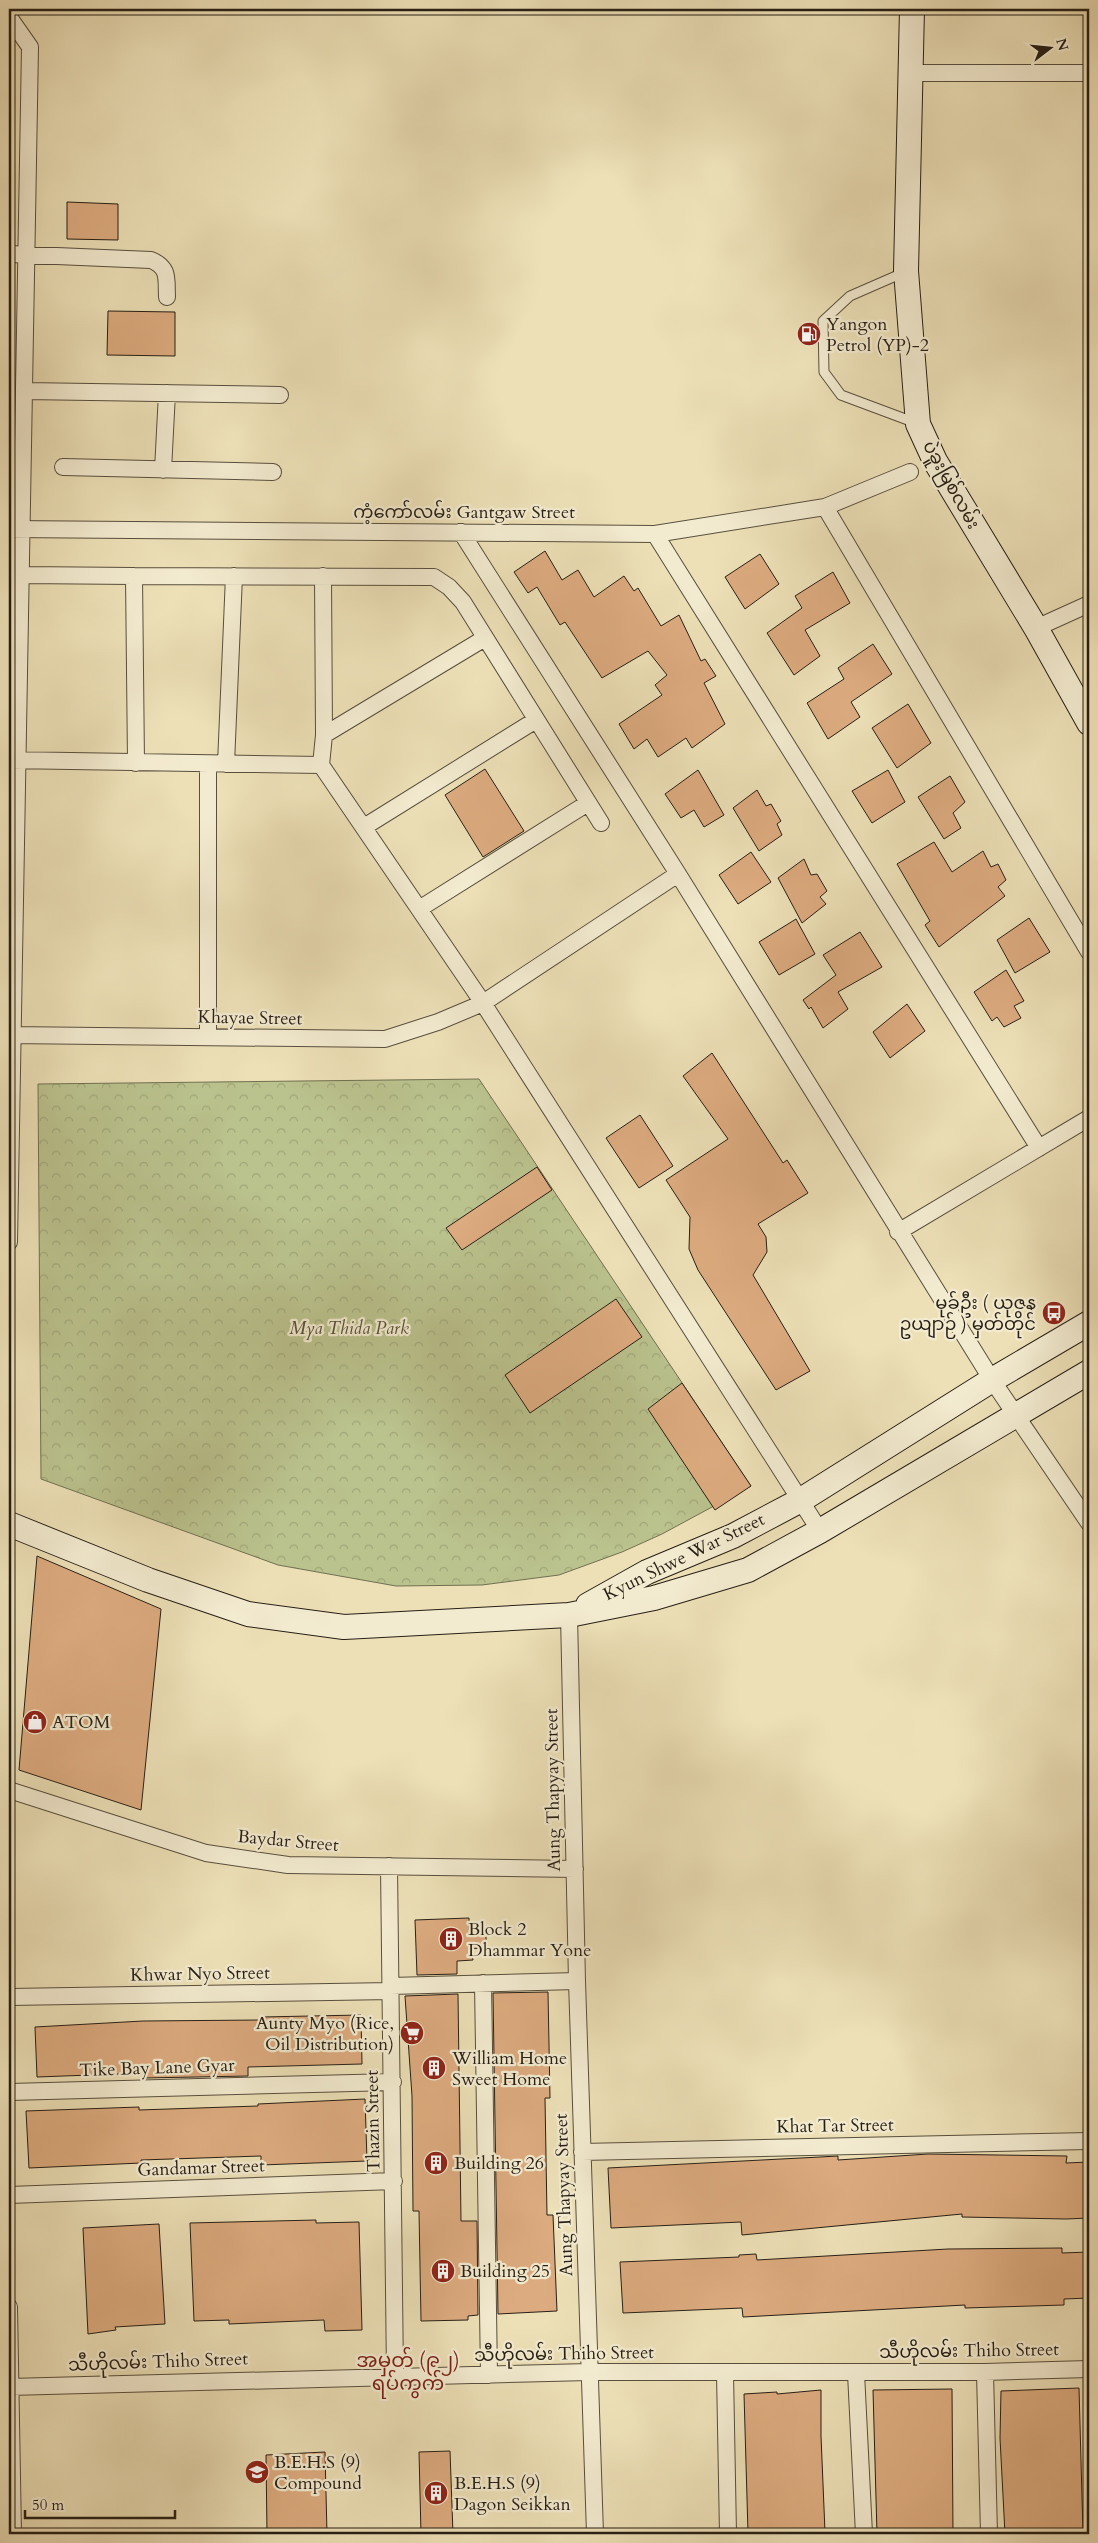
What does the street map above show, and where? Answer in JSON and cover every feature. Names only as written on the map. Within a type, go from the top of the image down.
[{"type":"street","name":"ပဲခူးမြစ်လမ်း","points":[[912,9],[906,272],[918,424],[935,461],[1036,628],[1089,723]]},
{"type":"street","points":[[9,17],[30,46],[25,391],[15,529],[22,575],[13,760],[9,1242]]},
{"type":"street","points":[[912,73],[1089,73]]},
{"type":"street","points":[[9,254],[151,260],[162,264],[165,271],[167,297]]},
{"type":"street","points":[[25,391],[280,396]]},
{"type":"street","points":[[163,470],[167,393]]},
{"type":"street","points":[[63,467],[273,472]]},
{"type":"street","name":"ကံ့ကော်လမ်း Gantgaw Street","points":[[15,529],[655,534],[825,507],[910,472]]},
{"type":"street","points":[[825,507],[1089,952]]},
{"type":"street","points":[[461,532],[678,874],[898,1232],[992,1380],[1089,1523]]},
{"type":"street","points":[[655,534],[1039,1148]]},
{"type":"street","points":[[22,575],[425,575],[434,577],[449,587],[463,602],[601,823]]},
{"type":"street","points":[[134,576],[136,763]]},
{"type":"street","points":[[226,764],[234,576]]},
{"type":"street","points":[[323,576],[324,735],[321,765],[483,1002],[820,1531]]},
{"type":"street","points":[[1036,628],[1089,604]]},
{"type":"street","points":[[324,735],[485,638]]},
{"type":"street","points":[[364,827],[536,720]]},
{"type":"street","points":[[13,760],[321,765]]},
{"type":"street","points":[[208,764],[208,1037]]},
{"type":"street","points":[[419,909],[588,802]]},
{"type":"street","name":"Khayae Street","points":[[11,1035],[385,1039],[438,1022],[483,1002],[678,874]]},
{"type":"street","points":[[898,1232],[1089,1118]]},
{"type":"street","name":"Kyun Shwe War Street","points":[[569,1615],[647,1572],[733,1536],[801,1500],[992,1380],[1089,1323]]},
{"type":"street","name":"Kyun Shwe War Street","points":[[569,1615],[654,1598],[748,1570],[820,1531],[1089,1372]]},
{"type":"street","points":[[9,1524],[148,1580],[248,1614],[344,1627],[569,1615]]},
{"type":"street","name":"Aung Thapyay Street","points":[[569,1615],[577,1981],[595,2534]]},
{"type":"street","name":"Baydar Street","points":[[9,1790],[206,1853],[288,1865],[575,1869]]},
{"type":"street","name":"Thazin Street","points":[[389,1866],[391,1988],[387,2082],[394,2181],[396,2376]]},
{"type":"street","name":"Khwar Nyo Street","points":[[9,1997],[483,1986],[577,1981]]},
{"type":"street","points":[[483,1986],[489,2375]]},
{"type":"street","name":"Tike Bay Lane Gyar","points":[[16,2092],[387,2082]]},
{"type":"street","name":"Khat Tar Street","points":[[582,2152],[1089,2141]]},
{"type":"street","name":"Gandamar Street","points":[[9,2195],[394,2181]]},
{"type":"street","points":[[9,2307],[13,2534]]},
{"type":"street","name":"သီဟိုလမ်း Thiho Street","points":[[10,2387],[589,2372],[985,2372],[1089,2369]]},
{"type":"street","points":[[856,2372],[864,2534]]},
{"type":"street","points":[[985,2372],[989,2534]]},
{"type":"street","points":[[725,2373],[728,2534]]},
{"type":"lane","points":[[906,272],[850,296],[823,322],[824,372],[841,395],[918,424]]},
{"type":"green space","name":"Mya Thida Park","points":[[479,1079],[751,1486],[662,1534],[622,1552],[559,1575],[482,1585],[396,1586],[278,1565],[41,1479],[38,1084]]},
{"type":"building","points":[[67,202],[118,204],[118,240],[67,239]]},
{"type":"building","points":[[108,311],[175,312],[175,356],[107,355]]},
{"type":"building","points":[[545,551],[562,580],[578,570],[594,597],[624,576],[634,591],[638,588],[661,626],[679,615],[701,661],[705,659],[716,676],[704,683],[725,724],[692,748],[686,738],[658,757],[647,739],[634,749],[619,724],[662,695],[655,685],[667,675],[648,651],[602,678],[565,622],[560,625],[537,587],[528,593],[514,572]]},
{"type":"building","points":[[760,554],[779,584],[745,609],[725,577]]},
{"type":"building","points":[[833,572],[850,603],[805,630],[820,656],[794,675],[767,633],[802,608],[795,596]]},
{"type":"building","points":[[873,644],[892,674],[851,702],[860,717],[828,739],[807,703],[844,679],[838,668]]},
{"type":"building","points":[[908,704],[931,743],[897,768],[872,728]]},
{"type":"building","points":[[485,769],[524,831],[483,857],[445,795]]},
{"type":"building","points":[[698,770],[724,815],[704,827],[694,810],[681,818],[665,794]]},
{"type":"building","points":[[888,770],[905,802],[872,823],[852,791]]},
{"type":"building","points":[[950,776],[965,802],[953,813],[961,828],[944,839],[918,797]]},
{"type":"building","points":[[757,790],[766,806],[771,804],[781,821],[777,824],[782,835],[759,851],[733,808]]},
{"type":"building","points":[[934,842],[952,872],[983,851],[991,867],[998,864],[1006,880],[998,887],[1005,896],[939,947],[925,925],[930,921],[897,864]]},
{"type":"building","points":[[751,852],[771,882],[738,904],[719,875]]},
{"type":"building","points":[[804,859],[811,875],[817,874],[827,891],[820,897],[826,904],[802,923],[778,878]]},
{"type":"building","points":[[1029,918],[1050,952],[1015,973],[997,940]]},
{"type":"building","points":[[796,919],[815,954],[779,975],[759,942]]},
{"type":"building","points":[[860,932],[882,967],[838,992],[848,1009],[823,1028],[811,1007],[809,1009],[803,1000],[836,975],[823,955]]},
{"type":"building","points":[[1006,970],[1024,1001],[1014,1006],[1021,1018],[1004,1027],[997,1017],[992,1021],[974,992]]},
{"type":"building","points":[[907,1004],[925,1031],[890,1058],[873,1032]]},
{"type":"building","points":[[712,1053],[783,1163],[787,1160],[808,1193],[758,1224],[766,1237],[767,1252],[753,1275],[810,1371],[776,1390],[698,1270],[689,1249],[690,1217],[666,1180],[728,1139],[683,1076]]},
{"type":"building","points":[[640,1115],[673,1166],[639,1188],[606,1138]]},
{"type":"building","points":[[537,1167],[552,1190],[462,1250],[446,1228]]},
{"type":"building","points":[[616,1299],[642,1337],[530,1413],[505,1375]]},
{"type":"building","points":[[682,1383],[751,1486],[715,1510],[648,1409]]},
{"type":"building","points":[[37,1556],[161,1609],[141,1810],[19,1770]]},
{"type":"building","name":"Block 2 Dhammar Yone","points":[[469,1918],[469,1930],[485,1929],[487,1947],[471,1949],[473,1960],[457,1961],[457,1974],[417,1975],[415,1920]]},
{"type":"building","points":[[548,1992],[550,2098],[545,2098],[547,2215],[553,2215],[557,2311],[498,2314],[493,1993]]},
{"type":"building","points":[[458,1994],[461,2221],[477,2221],[478,2315],[468,2316],[468,2320],[421,2321],[419,2211],[413,2211],[412,2096],[405,1996]]},
{"type":"building","points":[[361,2015],[362,2064],[248,2067],[248,2076],[144,2078],[144,2073],[37,2077],[35,2027],[143,2021],[262,2020],[261,2017]]},
{"type":"building","points":[[365,2099],[367,2161],[261,2165],[261,2156],[141,2160],[141,2163],[29,2168],[26,2111],[139,2107],[139,2110],[258,2106],[258,2104]]},
{"type":"building","points":[[928,2154],[1067,2156],[1066,2163],[1089,2162],[1089,2218],[962,2217],[962,2214],[742,2235],[741,2222],[611,2228],[608,2168],[838,2156],[838,2160]]},
{"type":"building","points":[[316,2220],[316,2223],[359,2222],[362,2330],[325,2331],[324,2320],[229,2324],[229,2320],[194,2321],[190,2223]]},
{"type":"building","points":[[159,2224],[165,2324],[115,2327],[116,2330],[88,2334],[83,2228]]},
{"type":"building","points":[[1062,2248],[1062,2253],[1089,2252],[1089,2298],[1064,2299],[1064,2305],[965,2308],[965,2305],[743,2317],[742,2308],[623,2313],[620,2262],[739,2257],[739,2255],[756,2254],[757,2260],[948,2249]]},
{"type":"building","points":[[1079,2388],[1083,2534],[1005,2534],[1000,2438],[1001,2391]]},
{"type":"building","points":[[952,2389],[953,2534],[877,2534],[873,2390]]},
{"type":"building","points":[[821,2390],[825,2532],[793,2533],[793,2530],[748,2533],[744,2394],[777,2392],[777,2394]]},
{"type":"building","name":"B.E.H.S (9) Dagon Seikkan","points":[[450,2451],[453,2534],[421,2534],[419,2452]]},
{"type":"building","points":[[325,2452],[327,2534],[267,2534],[266,2455]]},
{"type":"place","name":"Yangon Petrol (YP)-2","points":[[809,334]]},
{"type":"place","name":"မုခ်ဦး ( ယုဇန ဥယျာဉ် ) မှတ်တိုင်","points":[[1054,1313]]},
{"type":"place","name":"ATOM","points":[[35,1722]]},
{"type":"place","name":"Block 2 Dhammar Yone","points":[[451,1939]]},
{"type":"place","name":"Aunty Myo (Rice, Oil Distribution)","points":[[412,2033]]},
{"type":"place","name":"William Home Sweet Home","points":[[434,2068]]},
{"type":"place","name":"Building 26","points":[[436,2163]]},
{"type":"place","name":"Building 25","points":[[443,2271]]},
{"type":"place","name":"B.E.H.S (9) Compound","points":[[257,2472]]},
{"type":"place","name":"B.E.H.S (9) Dagon Seikkan","points":[[436,2493]]},
{"type":"district","name":"အမှတ် (၉၂) ရပ်ကွက်","points":[[408,2372]]}]
